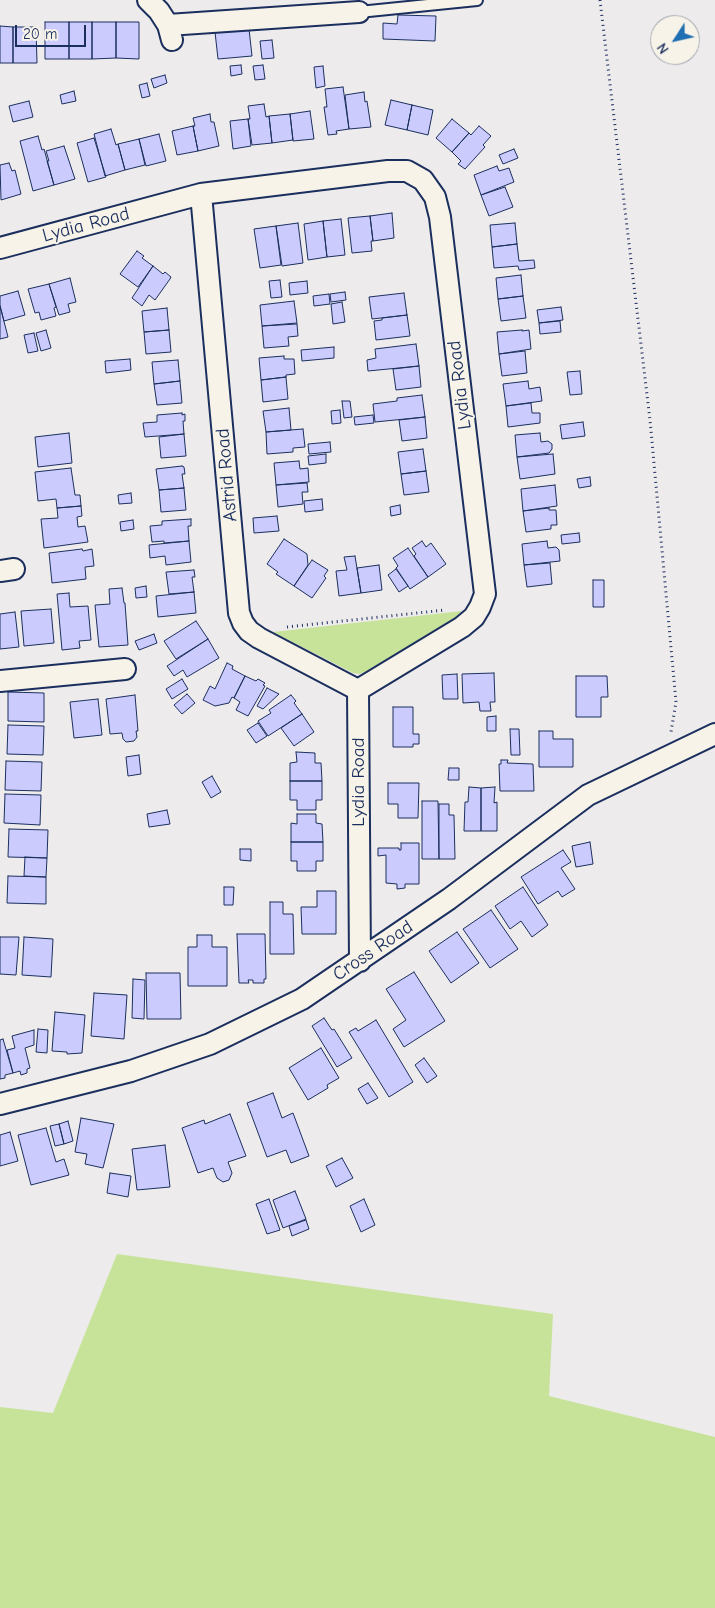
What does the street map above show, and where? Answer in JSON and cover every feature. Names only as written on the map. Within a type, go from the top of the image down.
[{"type":"street","points":[[148,0],[159,11],[170,32],[359,12]]},
{"type":"street","name":"Lydia Road","points":[[0,248],[201,194],[388,171],[407,171],[423,180],[434,197],[440,217],[484,594],[480,607]]},
{"type":"street","name":"Astrid Road","points":[[201,194],[239,612],[242,623],[249,631]]},
{"type":"street","points":[[249,631],[358,690],[462,627],[474,617],[480,607]]},
{"type":"street","points":[[0,681],[125,669]]},
{"type":"street","name":"Lydia Road","points":[[358,690],[360,961]]},
{"type":"street","name":"Cross Road","points":[[0,1104],[131,1071],[210,1044],[302,999],[449,899],[588,795],[715,734]]},
{"type":"lane","points":[[359,12],[477,0]]},
{"type":"path","points":[[600,0],[649,410],[676,702],[666,757]]},
{"type":"path","points":[[249,631],[480,607]]},
{"type":"green space","points":[[462,611],[456,617],[359,674],[353,673],[273,632]]},
{"type":"green space","points":[[117,1254],[553,1314],[549,1396],[715,1437],[715,1608],[0,1608],[0,1407],[53,1413]]},
{"type":"building","points":[[398,15],[436,16],[435,41],[383,39],[383,23],[397,24]]},
{"type":"building","points":[[45,22],[69,22],[69,59],[45,59]]},
{"type":"building","points":[[69,22],[92,22],[92,59],[69,59]]},
{"type":"building","points":[[92,22],[116,22],[116,58],[92,59]]},
{"type":"building","points":[[116,22],[139,22],[139,59],[116,58]]},
{"type":"building","points":[[0,26],[13,27],[13,63],[0,63]]},
{"type":"building","points":[[13,27],[36,27],[37,63],[13,63]]},
{"type":"building","points":[[249,29],[252,56],[218,59],[215,32]]},
{"type":"building","points":[[272,40],[274,58],[262,59],[260,41]]},
{"type":"building","points":[[241,65],[242,74],[231,76],[230,66]]},
{"type":"building","points":[[263,65],[265,79],[255,80],[253,66]]},
{"type":"building","points":[[323,66],[325,86],[316,88],[314,67]]},
{"type":"building","points":[[165,75],[167,83],[154,88],[151,79]]},
{"type":"building","points":[[147,83],[150,96],[142,98],[139,85]]},
{"type":"building","points":[[343,87],[349,129],[336,131],[337,134],[328,135],[324,107],[327,107],[325,89]]},
{"type":"building","points":[[74,91],[76,101],[62,104],[60,95]]},
{"type":"building","points":[[364,92],[371,127],[349,129],[345,95]]},
{"type":"building","points":[[391,100],[412,105],[407,130],[385,125]]},
{"type":"building","points":[[29,101],[33,117],[13,122],[9,106]]},
{"type":"building","points":[[264,104],[266,117],[269,116],[272,143],[252,145],[248,106]]},
{"type":"building","points":[[412,105],[433,110],[428,135],[407,130]]},
{"type":"building","points":[[310,111],[314,139],[293,141],[290,114]]},
{"type":"building","points":[[210,114],[211,122],[214,122],[219,146],[198,151],[193,118]]},
{"type":"building","points":[[290,114],[293,140],[272,143],[269,116]]},
{"type":"building","points":[[248,119],[251,146],[233,149],[230,121]]},
{"type":"building","points":[[452,119],[469,133],[452,152],[436,138]]},
{"type":"building","points":[[193,126],[198,151],[177,155],[172,131]]},
{"type":"building","points":[[479,126],[491,136],[483,145],[485,147],[465,169],[458,164],[461,161],[452,152],[469,133],[471,135]]},
{"type":"building","points":[[111,129],[116,145],[118,144],[125,170],[105,176],[94,134]]},
{"type":"building","points":[[159,134],[166,161],[146,166],[139,139]]},
{"type":"building","points":[[38,136],[42,150],[44,149],[54,185],[33,191],[20,141]]},
{"type":"building","points":[[94,138],[106,177],[88,182],[77,143]]},
{"type":"building","points":[[139,139],[145,165],[125,170],[118,144]]},
{"type":"building","points":[[64,146],[75,179],[54,185],[46,151]]},
{"type":"building","points":[[514,149],[518,158],[503,164],[499,155]]},
{"type":"building","points":[[9,163],[12,171],[15,170],[21,194],[1,200],[0,165]]},
{"type":"building","points":[[497,166],[499,171],[509,168],[514,182],[481,195],[474,175]]},
{"type":"building","points":[[505,187],[513,207],[489,216],[481,195]]},
{"type":"building","points":[[392,213],[394,238],[373,241],[370,216]]},
{"type":"building","points":[[370,216],[373,241],[371,241],[372,251],[352,253],[348,218]]},
{"type":"building","points":[[341,219],[345,255],[327,257],[323,221]]},
{"type":"building","points":[[323,221],[327,257],[308,260],[304,224]]},
{"type":"building","points":[[298,223],[303,263],[282,266],[276,226]]},
{"type":"building","points":[[515,223],[517,244],[492,247],[490,225]]},
{"type":"building","points":[[276,226],[281,265],[260,268],[254,229]]},
{"type":"building","points":[[517,244],[519,261],[534,260],[535,268],[519,270],[518,266],[494,268],[492,247]]},
{"type":"building","points":[[137,251],[144,256],[142,258],[153,266],[138,287],[120,274]]},
{"type":"building","points":[[153,266],[163,274],[165,272],[171,277],[155,300],[149,295],[142,306],[132,298]]},
{"type":"building","points":[[521,275],[523,296],[498,299],[496,278]]},
{"type":"building","points":[[70,278],[76,302],[68,304],[70,312],[59,315],[49,284]]},
{"type":"building","points":[[280,280],[282,297],[271,298],[269,281]]},
{"type":"building","points":[[307,281],[308,293],[290,295],[289,283]]},
{"type":"building","points":[[49,284],[56,307],[54,308],[56,316],[41,320],[39,312],[35,313],[28,289]]},
{"type":"building","points":[[18,291],[25,315],[4,321],[0,306],[0,296]]},
{"type":"building","points":[[345,292],[346,300],[331,302],[330,294]]},
{"type":"building","points":[[404,293],[407,315],[372,319],[369,297]]},
{"type":"building","points":[[329,294],[330,304],[314,306],[313,296]]},
{"type":"building","points":[[523,296],[526,318],[501,321],[498,299]]},
{"type":"building","points":[[294,301],[297,323],[262,326],[260,305]]},
{"type":"building","points":[[342,302],[345,322],[333,324],[331,304]]},
{"type":"building","points":[[0,306],[8,337],[0,339]]},
{"type":"building","points":[[561,307],[563,320],[539,323],[537,310]]},
{"type":"building","points":[[167,308],[169,330],[144,332],[142,311]]},
{"type":"building","points":[[407,315],[410,336],[376,340],[374,321],[382,320],[382,318]]},
{"type":"building","points":[[560,321],[561,332],[540,334],[539,323]]},
{"type":"building","points":[[297,324],[298,336],[288,337],[289,346],[264,348],[262,326]]},
{"type":"building","points":[[46,330],[51,348],[41,351],[36,333]]},
{"type":"building","points":[[169,330],[171,352],[146,354],[144,332]]},
{"type":"building","points":[[529,330],[531,349],[499,354],[497,332]]},
{"type":"building","points":[[34,333],[38,351],[28,353],[24,335]]},
{"type":"building","points":[[416,344],[419,366],[368,371],[367,360],[376,358],[375,349]]},
{"type":"building","points":[[334,347],[334,358],[302,361],[301,350]]},
{"type":"building","points":[[525,351],[527,373],[502,376],[499,354]]},
{"type":"building","points":[[284,356],[284,359],[294,359],[295,374],[261,380],[259,358]]},
{"type":"building","points":[[130,359],[131,370],[106,373],[105,361]]},
{"type":"building","points":[[178,360],[180,381],[154,384],[152,362]]},
{"type":"building","points":[[419,366],[421,387],[396,390],[393,369]]},
{"type":"building","points":[[580,371],[582,394],[570,395],[567,372]]},
{"type":"building","points":[[286,377],[288,399],[263,402],[261,380]]},
{"type":"building","points":[[180,381],[182,403],[157,405],[154,384]]},
{"type":"building","points":[[528,381],[529,389],[540,387],[542,401],[506,406],[503,384]]},
{"type":"building","points":[[422,395],[425,417],[375,422],[373,404],[397,401],[397,398]]},
{"type":"building","points":[[342,401],[350,401],[352,417],[344,418]]},
{"type":"building","points":[[531,403],[532,413],[540,413],[540,423],[508,427],[506,406]]},
{"type":"building","points":[[289,408],[291,430],[266,432],[263,411]]},
{"type":"building","points":[[340,410],[341,423],[332,424],[331,411]]},
{"type":"building","points":[[182,413],[182,415],[185,414],[185,421],[183,421],[184,434],[145,437],[143,423],[157,422],[157,415]]},
{"type":"building","points":[[373,415],[374,423],[355,425],[354,417]]},
{"type":"building","points":[[425,417],[427,438],[402,441],[399,420]]},
{"type":"building","points":[[583,422],[585,436],[562,439],[560,425]]},
{"type":"building","points":[[303,429],[305,447],[293,448],[293,452],[267,454],[266,432]]},
{"type":"building","points":[[69,433],[72,463],[38,467],[35,437]]},
{"type":"building","points":[[540,433],[541,442],[548,441],[552,444],[552,449],[549,453],[517,457],[515,435]]},
{"type":"building","points":[[184,434],[186,456],[161,458],[159,437]]},
{"type":"building","points":[[330,442],[331,452],[309,454],[308,444]]},
{"type":"building","points":[[423,449],[426,471],[401,474],[398,452]]},
{"type":"building","points":[[326,454],[326,463],[309,465],[308,456]]},
{"type":"building","points":[[553,454],[555,474],[520,479],[517,457]]},
{"type":"building","points":[[299,461],[300,469],[308,468],[309,482],[276,485],[274,463]]},
{"type":"building","points":[[184,467],[185,474],[182,474],[184,488],[159,490],[156,469]]},
{"type":"building","points":[[71,468],[75,495],[80,495],[81,506],[57,508],[56,499],[38,501],[35,472]]},
{"type":"building","points":[[426,471],[429,492],[404,495],[401,474]]},
{"type":"building","points":[[590,477],[591,486],[579,488],[577,479]]},
{"type":"building","points":[[307,483],[308,492],[302,492],[303,504],[278,507],[276,485]]},
{"type":"building","points":[[555,485],[557,506],[523,511],[521,489]]},
{"type":"building","points":[[184,488],[186,510],[161,512],[159,490]]},
{"type":"building","points":[[131,493],[132,503],[119,504],[118,495]]},
{"type":"building","points":[[322,499],[323,510],[305,512],[304,501]]},
{"type":"building","points":[[400,505],[401,514],[391,516],[390,507]]},
{"type":"building","points":[[81,506],[82,516],[77,517],[78,527],[85,526],[88,542],[44,548],[41,519],[58,518],[57,508]]},
{"type":"building","points":[[549,508],[549,510],[556,510],[557,525],[551,525],[551,529],[526,532],[523,511]]},
{"type":"building","points":[[277,516],[279,531],[254,533],[253,518]]},
{"type":"building","points":[[191,519],[191,526],[188,526],[189,541],[152,542],[150,526],[162,525],[162,521]]},
{"type":"building","points":[[133,520],[134,529],[121,531],[120,522]]},
{"type":"building","points":[[579,533],[580,542],[562,544],[561,535]]},
{"type":"building","points":[[284,539],[307,554],[308,565],[294,586],[276,574],[278,572],[267,564]]},
{"type":"building","points":[[189,541],[191,562],[166,565],[165,556],[150,558],[149,545]]},
{"type":"building","points":[[422,541],[426,547],[431,543],[446,564],[428,577],[414,556],[416,554],[412,548]]},
{"type":"building","points":[[547,541],[548,548],[556,547],[559,550],[560,561],[524,565],[522,544]]},
{"type":"building","points":[[408,548],[428,577],[410,589],[396,568],[398,566],[393,558]]},
{"type":"building","points":[[82,549],[83,551],[92,549],[94,566],[85,567],[86,579],[52,583],[49,553]]},
{"type":"building","points":[[355,556],[361,593],[339,596],[336,571],[347,570],[344,557]]},
{"type":"building","points":[[312,560],[328,570],[324,576],[326,578],[312,598],[294,586]]},
{"type":"building","points":[[550,563],[552,584],[527,587],[524,565]]},
{"type":"building","points":[[379,565],[382,590],[361,593],[357,568]]},
{"type":"building","points":[[396,569],[408,586],[399,592],[388,575]]},
{"type":"building","points":[[194,570],[195,577],[192,577],[194,592],[169,594],[166,572]]},
{"type":"building","points":[[593,580],[604,580],[604,607],[593,607]]},
{"type":"building","points":[[146,586],[147,597],[136,598],[135,588]]},
{"type":"building","points":[[122,588],[128,645],[99,647],[95,605],[110,604],[109,589]]},
{"type":"building","points":[[194,592],[196,613],[158,617],[156,596]]},
{"type":"building","points":[[69,593],[70,607],[88,606],[91,640],[79,641],[80,648],[62,650],[57,594]]},
{"type":"building","points":[[51,609],[54,643],[24,646],[21,611]]},
{"type":"building","points":[[15,612],[19,647],[0,649],[0,614]]},
{"type":"building","points":[[196,621],[208,639],[176,659],[164,641]]},
{"type":"building","points":[[154,634],[157,643],[139,650],[135,641]]},
{"type":"building","points":[[208,639],[219,658],[187,677],[183,670],[174,676],[167,666]]},
{"type":"building","points":[[227,663],[233,666],[232,669],[245,676],[234,698],[232,697],[229,703],[215,706],[203,700],[210,686],[215,689]]},
{"type":"building","points":[[494,673],[495,702],[490,702],[491,711],[480,711],[479,702],[463,703],[462,674]]},
{"type":"building","points":[[457,674],[458,699],[443,699],[442,675]]},
{"type":"building","points":[[245,676],[265,683],[248,716],[236,710],[240,702],[234,698]]},
{"type":"building","points":[[576,676],[607,676],[608,697],[601,697],[601,717],[576,717]]},
{"type":"building","points":[[182,679],[188,689],[172,699],[166,689]]},
{"type":"building","points":[[267,688],[279,694],[263,709],[257,706]]},
{"type":"building","points":[[8,692],[44,693],[44,722],[8,721]]},
{"type":"building","points":[[187,694],[195,703],[182,714],[174,705]]},
{"type":"building","points":[[135,695],[137,737],[134,741],[126,742],[123,739],[122,733],[110,734],[106,699]]},
{"type":"building","points":[[291,695],[302,714],[268,736],[258,721],[271,713],[269,710]]},
{"type":"building","points":[[98,699],[102,735],[74,738],[70,702]]},
{"type":"building","points":[[393,707],[413,707],[413,734],[419,734],[419,744],[413,744],[413,747],[393,747]]},
{"type":"building","points":[[302,714],[314,732],[294,746],[281,728]]},
{"type":"building","points":[[496,716],[496,731],[487,731],[487,717]]},
{"type":"building","points":[[258,723],[267,736],[256,743],[247,730]]},
{"type":"building","points":[[8,725],[44,726],[43,755],[7,754]]},
{"type":"building","points":[[510,729],[519,729],[520,755],[511,755]]},
{"type":"building","points":[[539,731],[553,731],[553,739],[573,739],[573,767],[539,767]]},
{"type":"building","points":[[296,752],[315,753],[315,763],[321,763],[322,781],[290,781],[290,763],[297,762]]},
{"type":"building","points":[[139,755],[141,774],[128,776],[126,757]]},
{"type":"building","points":[[501,760],[508,760],[507,763],[533,764],[534,791],[500,791],[499,764],[501,764]]},
{"type":"building","points":[[6,761],[42,762],[41,791],[5,790]]},
{"type":"building","points":[[449,768],[459,768],[459,780],[448,780]]},
{"type":"building","points":[[212,776],[221,792],[211,798],[202,782]]},
{"type":"building","points":[[290,781],[322,781],[322,800],[316,800],[316,810],[297,810],[297,800],[290,800]]},
{"type":"building","points":[[388,783],[419,783],[418,818],[398,818],[398,804],[388,804]]},
{"type":"building","points":[[469,787],[481,788],[481,831],[464,831],[465,802],[468,802]]},
{"type":"building","points":[[495,787],[494,803],[497,802],[497,831],[481,831],[481,788]]},
{"type":"building","points":[[5,794],[41,795],[40,825],[4,823]]},
{"type":"building","points":[[422,801],[438,801],[439,859],[422,859]]},
{"type":"building","points":[[439,804],[449,804],[449,815],[454,815],[455,859],[439,859]]},
{"type":"building","points":[[167,810],[170,824],[149,827],[147,814]]},
{"type":"building","points":[[297,814],[316,814],[316,823],[322,824],[323,842],[291,842],[291,823],[297,824]]},
{"type":"building","points":[[9,829],[48,830],[47,858],[8,857]]},
{"type":"building","points":[[291,842],[323,842],[323,861],[316,861],[316,871],[297,871],[297,861],[291,861]]},
{"type":"building","points":[[590,842],[593,864],[576,867],[572,846]]},
{"type":"building","points":[[401,843],[419,843],[419,884],[405,884],[405,888],[397,889],[397,884],[386,883],[386,855],[378,856],[378,848],[399,848],[401,850]]},
{"type":"building","points":[[240,849],[251,849],[251,861],[240,860]]},
{"type":"building","points":[[563,850],[571,862],[561,868],[575,889],[562,897],[558,891],[538,904],[521,877]]},
{"type":"building","points":[[25,857],[47,858],[46,877],[24,876]]},
{"type":"building","points":[[8,876],[46,877],[46,904],[7,903]]},
{"type":"building","points":[[224,887],[234,887],[233,905],[224,905]]},
{"type":"building","points":[[523,887],[548,925],[532,937],[521,921],[510,929],[495,906]]},
{"type":"building","points":[[317,891],[336,891],[336,934],[302,934],[301,907],[317,907]]},
{"type":"building","points":[[270,902],[283,902],[283,914],[293,914],[294,954],[270,954]]},
{"type":"building","points":[[491,910],[518,949],[490,968],[463,929]]},
{"type":"building","points":[[457,932],[479,963],[451,983],[429,951]]},
{"type":"building","points":[[237,934],[265,934],[266,979],[264,979],[264,983],[253,983],[253,980],[248,980],[249,983],[239,983]]},
{"type":"building","points":[[197,935],[212,935],[212,947],[227,947],[227,986],[188,986],[188,947],[197,947]]},
{"type":"building","points":[[0,937],[19,937],[16,975],[0,974]]},
{"type":"building","points":[[24,937],[53,939],[51,977],[22,975]]},
{"type":"building","points":[[414,972],[445,1021],[404,1047],[393,1029],[406,1020],[386,989]]},
{"type":"building","points":[[146,973],[180,973],[181,1019],[147,1019]]},
{"type":"building","points":[[133,979],[145,980],[144,1019],[132,1018]]},
{"type":"building","points":[[94,993],[127,995],[124,1039],[91,1036]]},
{"type":"building","points":[[55,1012],[85,1015],[82,1053],[67,1054],[67,1052],[52,1051]]},
{"type":"building","points":[[324,1018],[332,1030],[334,1029],[352,1058],[337,1067],[312,1026]]},
{"type":"building","points":[[376,1020],[413,1082],[389,1097],[349,1032],[356,1028],[358,1031]]},
{"type":"building","points":[[38,1029],[48,1030],[47,1053],[36,1052]]},
{"type":"building","points":[[34,1030],[34,1045],[25,1048],[30,1068],[27,1069],[27,1073],[21,1075],[20,1071],[13,1073],[7,1050],[15,1048],[12,1036]]},
{"type":"building","points":[[3,1039],[13,1073],[5,1075],[5,1078],[0,1079],[0,1040]]},
{"type":"building","points":[[321,1048],[339,1078],[327,1085],[328,1088],[308,1100],[289,1068]]},
{"type":"building","points":[[424,1058],[437,1076],[427,1083],[415,1065]]},
{"type":"building","points":[[368,1083],[378,1098],[367,1104],[358,1089]]},
{"type":"building","points":[[273,1093],[282,1118],[293,1113],[309,1156],[291,1163],[286,1150],[267,1157],[247,1103]]},
{"type":"building","points":[[230,1114],[246,1156],[228,1162],[232,1173],[229,1180],[223,1182],[217,1178],[213,1168],[198,1173],[182,1128],[204,1120],[205,1124]]},
{"type":"building","points":[[81,1118],[114,1124],[103,1168],[85,1164],[87,1154],[75,1152]]},
{"type":"building","points":[[68,1121],[73,1141],[64,1144],[59,1124]]},
{"type":"building","points":[[59,1124],[64,1144],[55,1146],[50,1126]]},
{"type":"building","points":[[46,1128],[56,1162],[64,1159],[69,1175],[31,1185],[18,1135]]},
{"type":"building","points":[[10,1132],[18,1161],[0,1166],[0,1135]]},
{"type":"building","points":[[165,1145],[170,1187],[137,1190],[132,1149]]},
{"type":"building","points":[[342,1158],[353,1178],[336,1187],[326,1166]]},
{"type":"building","points":[[110,1173],[131,1176],[128,1197],[107,1193]]},
{"type":"building","points":[[295,1191],[306,1219],[283,1228],[273,1200]]},
{"type":"building","points":[[269,1199],[280,1230],[267,1234],[256,1204]]},
{"type":"building","points":[[364,1199],[375,1225],[361,1232],[350,1206]]},
{"type":"building","points":[[306,1220],[309,1229],[292,1236],[289,1226]]}]
